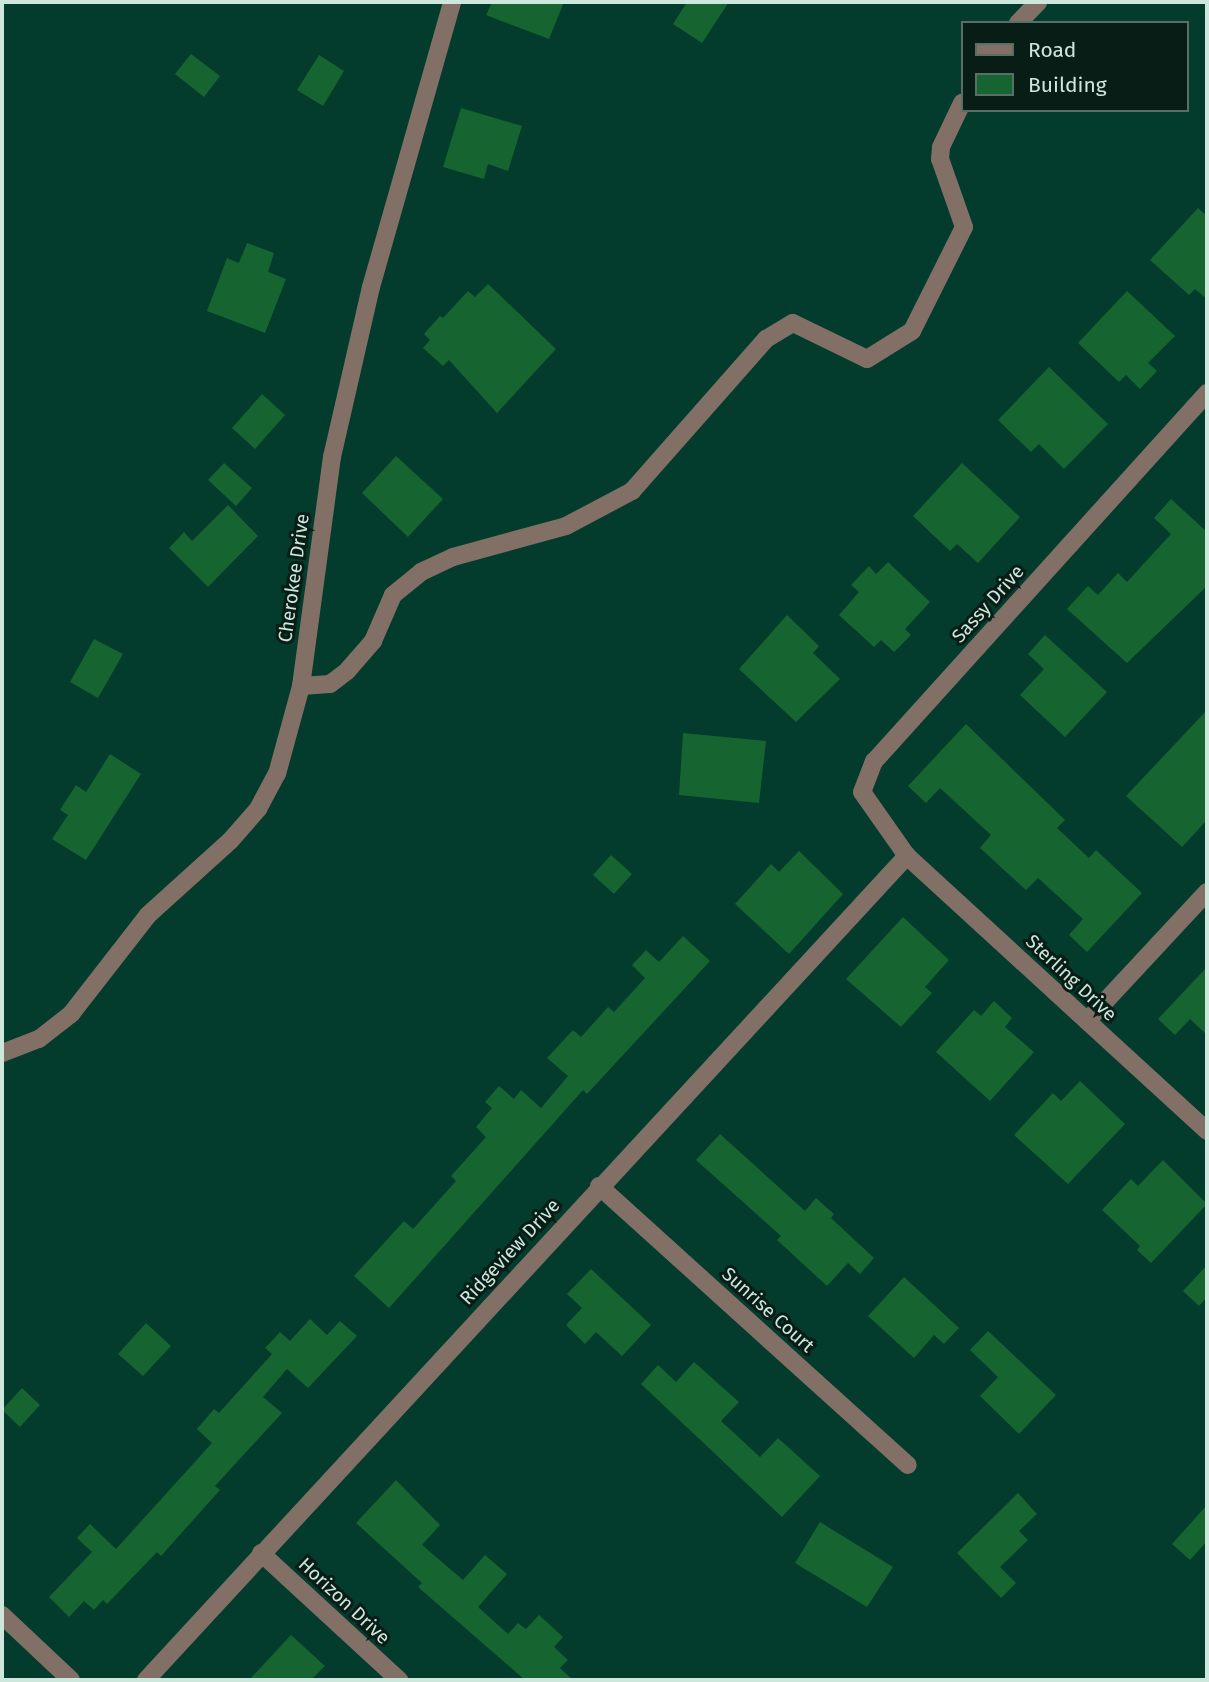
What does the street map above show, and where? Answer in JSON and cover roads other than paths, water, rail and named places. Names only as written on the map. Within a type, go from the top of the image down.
[{"type":"street","name":"Cherokee Drive","points":[[2,1053],[39,1039],[71,1014],[148,915],[230,841],[258,809],[286,752],[301,686],[332,457],[371,287],[452,2]]},
{"type":"street","points":[[1020,21],[1038,2]]},
{"type":"street","points":[[301,686],[330,684],[347,671],[373,641],[393,595],[421,572],[453,557],[566,526],[632,491],[766,339],[793,323],[867,359],[912,331],[964,227],[940,159],[942,147],[960,107]]},
{"type":"street","name":"Sassy Drive","points":[[907,856],[862,792],[874,761],[1207,393]]},
{"type":"street","name":"Ridgeview Drive","points":[[146,1680],[599,1186],[907,856]]},
{"type":"street","name":"Sterling Drive","points":[[907,856],[1207,1131]]},
{"type":"street","points":[[1087,1021],[1207,892]]},
{"type":"street","name":"Sunrise Court","points":[[599,1186],[908,1465]]},
{"type":"street","name":"Horizon Drive","points":[[261,1553],[399,1680]]},
{"type":"street","points":[[2,1615],[71,1680]]}]
